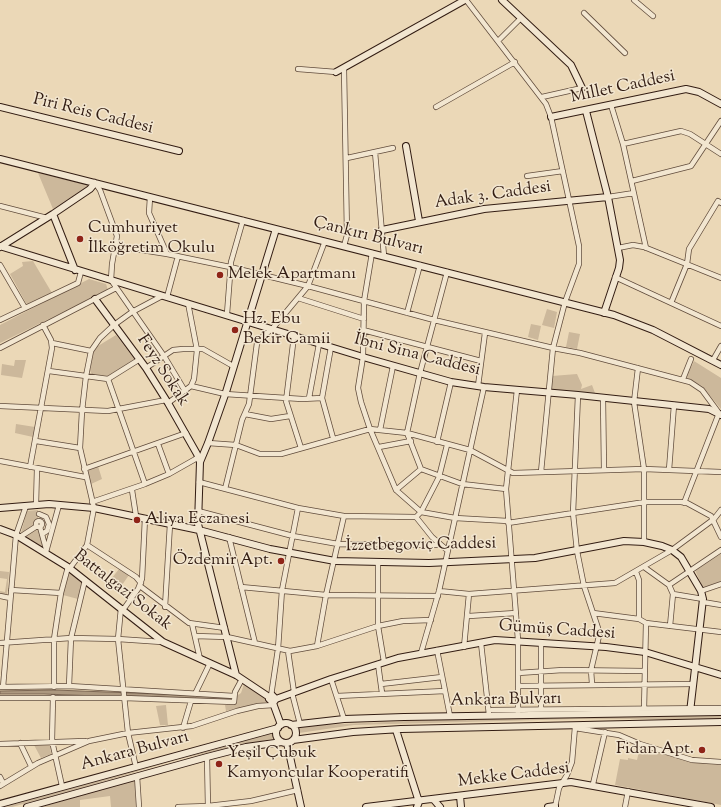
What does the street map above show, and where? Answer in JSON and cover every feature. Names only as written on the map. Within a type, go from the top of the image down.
[{"type":"street","points":[[298,69],[336,72],[344,69],[465,0],[542,97],[551,117],[580,259],[577,272],[565,302],[553,348],[542,472]]},
{"type":"street","points":[[502,0],[571,65],[582,88],[542,97]]},
{"type":"street","points":[[634,0],[653,16]]},
{"type":"street","points":[[584,13],[625,53]]},
{"type":"street","points":[[498,41],[521,18]]},
{"type":"street","points":[[436,107],[515,62]]},
{"type":"street","points":[[344,69],[348,235],[344,246]]},
{"type":"street","name":"Millet Caddesi","points":[[551,117],[586,111],[663,92],[686,89],[699,92],[721,104]]},
{"type":"street","points":[[611,105],[623,144],[646,248]]},
{"type":"street","name":"Piri Reis Caddesi","points":[[0,107],[179,151]]},
{"type":"street","points":[[586,111],[608,197],[618,248],[619,268],[604,313]]},
{"type":"street","points":[[632,181],[691,166],[707,144],[721,120]]},
{"type":"street","points":[[623,144],[681,131],[690,134],[721,154]]},
{"type":"street","points":[[406,146],[419,221]]},
{"type":"street","points":[[347,158],[393,148]]},
{"type":"street","points":[[375,152],[384,256]]},
{"type":"street","name":"Çankırı Bulvarı","points":[[0,159],[604,313],[653,330],[721,365]]},
{"type":"street","points":[[528,176],[563,171]]},
{"type":"street","points":[[0,246],[54,214],[90,189],[95,183],[100,190],[116,234],[116,246],[112,264],[112,280],[132,312],[164,356],[185,391]]},
{"type":"street","points":[[608,197],[634,192]]},
{"type":"street","points":[[150,197],[149,213],[167,254]]},
{"type":"street","name":"Adak 3. Caddesi","points":[[382,230],[419,221],[497,207],[608,197]]},
{"type":"street","points":[[671,303],[687,264],[689,249],[720,202]]},
{"type":"street","points":[[0,206],[47,218]]},
{"type":"street","points":[[0,320],[78,283],[78,271],[54,214]]},
{"type":"street","points":[[227,314],[230,267],[243,220]]},
{"type":"street","points":[[236,675],[199,530],[199,460],[208,443],[225,394],[276,229]]},
{"type":"street","points":[[225,489],[250,395],[257,343],[272,329],[308,286],[325,242]]},
{"type":"street","points":[[618,248],[633,245],[646,248],[720,276]]},
{"type":"street","name":"İbni Sina Caddesi","points":[[0,246],[78,271],[227,314],[362,357],[451,382],[481,387],[549,392],[674,405],[709,410],[720,414]]},
{"type":"street","points":[[116,246],[178,256],[230,267],[485,333],[553,348],[580,352],[683,379],[699,387],[720,414],[684,503]]},
{"type":"street","points":[[372,253],[364,301],[362,357],[358,388],[370,429],[379,447],[396,490],[421,512],[455,518],[508,522],[645,502],[684,503],[710,514],[714,519],[721,537]]},
{"type":"street","points":[[54,687],[54,639],[61,593],[69,568],[88,545],[93,505],[85,477],[80,448],[82,411],[86,376],[91,351],[100,338],[114,325],[132,312],[165,297],[178,256]]},
{"type":"street","points":[[0,265],[25,308]]},
{"type":"street","points":[[408,313],[420,265]]},
{"type":"street","points":[[447,272],[420,373],[407,433],[421,469],[439,477],[462,484],[506,489]]},
{"type":"street","points":[[615,277],[721,326]]},
{"type":"street","points":[[0,348],[116,288]]},
{"type":"street","points":[[298,298],[364,319]]},
{"type":"street","name":"Feyz Sokak","points":[[95,299],[146,368],[186,433],[199,460]]},
{"type":"street","points":[[0,406],[82,411],[119,410],[167,401],[185,391],[191,386],[194,379],[196,350],[188,303]]},
{"type":"street","points":[[30,466],[36,441],[52,343],[43,325]]},
{"type":"street","points":[[363,330],[481,361]]},
{"type":"street","points":[[421,653],[438,593],[470,450],[481,387],[481,361],[485,333]]},
{"type":"street","points":[[294,336],[286,397],[290,416],[301,448]]},
{"type":"street","points":[[52,343],[91,351]]},
{"type":"street","points":[[309,398],[319,344]]},
{"type":"street","points":[[713,360],[721,346]]},
{"type":"street","points":[[331,347],[322,398],[333,438]]},
{"type":"street","points":[[146,368],[174,350],[203,349],[233,366]]},
{"type":"street","points":[[48,371],[108,379],[140,359]]},
{"type":"street","points":[[683,379],[691,359]]},
{"type":"street","points":[[380,430],[393,366]]},
{"type":"street","points":[[638,368],[634,402],[644,469],[644,542]]},
{"type":"street","points":[[108,379],[145,484]]},
{"type":"street","points":[[437,442],[451,382]]},
{"type":"street","points":[[191,386],[225,394],[322,398]]},
{"type":"street","points":[[518,390],[507,470],[506,489],[518,640],[518,712]]},
{"type":"street","points":[[578,395],[573,513],[577,550],[584,586],[599,632],[591,670],[592,684]]},
{"type":"street","points":[[603,398],[604,470]]},
{"type":"street","points":[[669,470],[674,405]]},
{"type":"street","points":[[245,414],[271,419],[290,416]]},
{"type":"street","points":[[208,443],[236,445],[260,454],[281,454],[333,438],[370,429],[407,433],[470,450],[513,473],[644,469],[721,472]]},
{"type":"street","points":[[84,469],[186,433]]},
{"type":"street","points":[[36,441],[80,448]]},
{"type":"street","points":[[379,447],[411,441]]},
{"type":"street","points":[[158,444],[169,474]]},
{"type":"street","points":[[199,482],[298,508],[344,516],[416,517],[421,512],[439,477],[447,445]]},
{"type":"street","points":[[93,505],[132,490],[199,460]]},
{"type":"street","points":[[0,461],[85,477]]},
{"type":"street","points":[[37,468],[37,505],[46,550]]},
{"type":"street","points":[[396,490],[421,469]]},
{"type":"street","points":[[132,490],[136,516]]},
{"type":"street","name":"İzzetbegoviç Caddesi","points":[[0,508],[37,505],[93,505],[290,553],[335,561],[444,563],[543,557],[615,542],[644,542],[672,550]]},
{"type":"street","points":[[46,550],[59,505]]},
{"type":"street","points":[[26,506],[18,536],[10,590],[1,687],[69,686],[123,691],[234,696]]},
{"type":"street","points":[[298,508],[282,590],[273,700],[279,726],[277,737],[285,742],[298,790],[299,805]]},
{"type":"street","points":[[241,587],[326,595],[438,593],[469,594],[614,583],[636,572],[672,550],[714,519],[721,510]]},
{"type":"street","points":[[198,511],[293,536],[338,544],[441,545]]},
{"type":"street","points":[[39,514],[46,517],[49,524],[47,531],[42,534]]},
{"type":"street","points":[[317,646],[326,595],[335,561],[344,516]]},
{"type":"street","points":[[416,517],[432,537],[447,550]]},
{"type":"street","points":[[135,764],[128,733],[118,639],[122,609],[140,585],[144,573],[145,518]]},
{"type":"street","points":[[18,536],[40,525],[49,524]]},
{"type":"street","points":[[165,607],[170,524]]},
{"type":"street","name":"Battalgazi Sokak","points":[[0,528],[46,550],[163,642],[236,675],[273,700]]},
{"type":"street","points":[[229,537],[255,643]]},
{"type":"street","points":[[88,545],[136,577],[140,585],[165,607],[185,621],[192,624],[225,628]]},
{"type":"street","points":[[672,550],[681,557],[701,591],[703,600],[690,710],[721,708]]},
{"type":"street","points":[[669,585],[721,550]]},
{"type":"street","points":[[378,562],[377,594],[382,693]]},
{"type":"street","points":[[644,567],[669,585],[673,594],[670,626]]},
{"type":"street","points":[[636,572],[639,580],[639,619]]},
{"type":"street","points":[[69,686],[71,638],[85,580]]},
{"type":"street","points":[[701,591],[721,584]]},
{"type":"street","points":[[10,590],[61,593]]},
{"type":"street","points":[[464,647],[469,616],[469,594]]},
{"type":"street","points":[[673,594],[721,605]]},
{"type":"street","points":[[0,596],[10,598]]},
{"type":"street","points":[[469,616],[516,612]]},
{"type":"street","points":[[593,613],[639,619],[646,623],[721,632]]},
{"type":"street","points":[[195,636],[227,637],[288,651],[317,646],[378,626],[431,620]]},
{"type":"street","points":[[644,710],[646,623]]},
{"type":"street","points":[[192,624],[200,658]]},
{"type":"street","points":[[0,643],[71,638],[163,642]]},
{"type":"street","name":"Gümüş Caddesi","points":[[273,700],[330,679],[381,663],[421,653],[464,647],[495,640],[518,640],[645,652],[721,675]]},
{"type":"street","points":[[481,643],[491,713]]},
{"type":"street","points":[[541,643],[542,711]]},
{"type":"street","points":[[437,650],[450,716]]},
{"type":"street","points":[[288,651],[293,693],[300,724]]},
{"type":"street","points":[[195,694],[210,663]]},
{"type":"street","points":[[518,673],[591,670],[645,671]]},
{"type":"street","points":[[381,684],[442,677]]},
{"type":"street","points":[[0,698],[124,698],[234,702],[234,696],[242,679]]},
{"type":"street","points":[[330,679],[344,719]]},
{"type":"street","points":[[518,686],[645,683],[693,684]]},
{"type":"street","points":[[337,696],[445,691]]},
{"type":"street","points":[[53,697],[52,741],[62,786]]},
{"type":"street","points":[[0,744],[52,741],[89,741],[128,733],[183,728],[199,725],[273,700]]},
{"type":"street","points":[[183,728],[191,701]]},
{"type":"street","name":"Ankara Bulvarı","points":[[291,725],[344,719],[450,716],[542,711],[690,710],[721,712]]},
{"type":"street","name":"Ankara Bulvarı","points":[[293,740],[353,732],[396,730],[575,727],[721,722]]},
{"type":"street","points":[[279,726],[286,723],[291,725],[296,731],[293,740],[285,742]]},
{"type":"street","name":"Ankara Bulvarı","points":[[0,804],[279,726]]},
{"type":"street","points":[[548,807],[555,806],[558,792],[569,771],[573,757],[575,727],[619,735],[640,744],[692,760],[721,762]]},
{"type":"street","points":[[396,730],[418,804]]},
{"type":"street","points":[[593,784],[605,732]]},
{"type":"street","points":[[0,777],[1,784],[31,766],[89,741]]},
{"type":"street","name":"Ankara Bulvarı","points":[[27,807],[40,805],[207,757],[256,746],[285,742]]},
{"type":"street","points":[[20,743],[31,766]]},
{"type":"street","points":[[207,757],[208,807]]},
{"type":"street","points":[[137,776],[139,807]]},
{"type":"street","name":"Mekke Caddesi","points":[[366,807],[418,804],[460,796],[563,782],[593,784],[711,807]]},
{"type":"street","points":[[178,807],[208,807],[251,801],[298,790]]},
{"type":"street","points":[[625,807],[628,791]]},
{"type":"street","points":[[460,796],[461,807]]},
{"type":"street","points":[[434,800],[440,807]]},
{"type":"street","points":[[251,801],[252,807]]},
{"type":"shaded area","points":[[38,173],[88,185],[89,189],[53,209]]},
{"type":"shaded area","points":[[33,261],[52,293],[27,305],[10,274],[23,266],[22,262]]},
{"type":"shaded area","points":[[89,279],[106,284],[108,290],[0,343],[0,325]]},
{"type":"shaded area","points":[[547,309],[557,312],[554,328],[542,325]]},
{"type":"shaded area","points":[[531,324],[541,326],[538,340],[528,337]]},
{"type":"shaded area","points":[[569,332],[580,334],[577,349],[566,347]]},
{"type":"shaded area","points":[[116,335],[135,360],[108,376],[92,374],[90,371],[93,352],[98,346]]},
{"type":"shaded area","points":[[15,360],[26,360],[22,378],[1,375],[2,364],[14,366]]},
{"type":"shaded area","points":[[694,361],[721,378],[721,409],[702,386],[686,377]]},
{"type":"shaded area","points":[[577,374],[582,385],[581,389],[592,385],[595,393],[550,389],[552,376]]},
{"type":"shaded area","points":[[16,424],[35,427],[33,437],[15,433]]},
{"type":"shaded area","points":[[98,466],[102,479],[91,484],[87,471]]},
{"type":"shaded area","points":[[38,510],[38,519],[35,522],[35,526],[22,534],[27,511]]},
{"type":"shaded area","points":[[37,529],[40,530],[44,548],[25,536]]},
{"type":"shaded area","points":[[721,552],[721,581],[703,588],[695,570]]},
{"type":"shaded area","points":[[119,569],[129,575],[122,585],[112,578]]},
{"type":"shaded area","points":[[0,571],[9,572],[7,595],[0,594],[0,591],[5,592],[7,579],[0,578]]},
{"type":"shaded area","points":[[68,572],[82,582],[78,599],[63,595]]},
{"type":"shaded area","points":[[244,684],[264,698],[267,702],[226,711],[225,705],[235,704],[235,697],[241,693]]},
{"type":"shaded area","points":[[55,690],[234,697],[233,701],[44,694],[0,694],[0,691]]},
{"type":"shaded area","points":[[166,705],[168,725],[160,725],[156,706]]},
{"type":"shaded area","points":[[721,716],[721,719],[579,719],[354,725],[299,733],[298,726],[475,718]]},
{"type":"shaded area","points":[[274,733],[276,738],[180,759]]},
{"type":"shaded area","points":[[34,745],[50,745],[51,754],[41,758]]},
{"type":"shaded area","points":[[640,747],[707,764],[721,765],[721,805],[615,785],[620,759],[628,760],[628,758],[637,760]]},
{"type":"shaded area","points":[[177,759],[75,790],[12,807],[4,807]]},
{"type":"shaded area","points":[[135,781],[136,807],[111,807],[110,796],[80,800],[80,807],[42,807],[97,791],[109,785]]},
{"type":"place","name":"Cumhuriyet İlköğretim Okulu","points":[[80,239]]},
{"type":"place","name":"Melek Apartmanı","points":[[220,275]]},
{"type":"place","name":"Hz. Ebu Bekir Camii","points":[[235,330]]},
{"type":"place","name":"Aliya Eczanesi","points":[[137,520]]},
{"type":"place","name":"Özdemir Apt.","points":[[281,561]]},
{"type":"place","name":"Fidan Apt.","points":[[702,750]]},
{"type":"place","name":"Yeşil Çubuk Kamyoncular Kooperatifi","points":[[219,764]]}]
